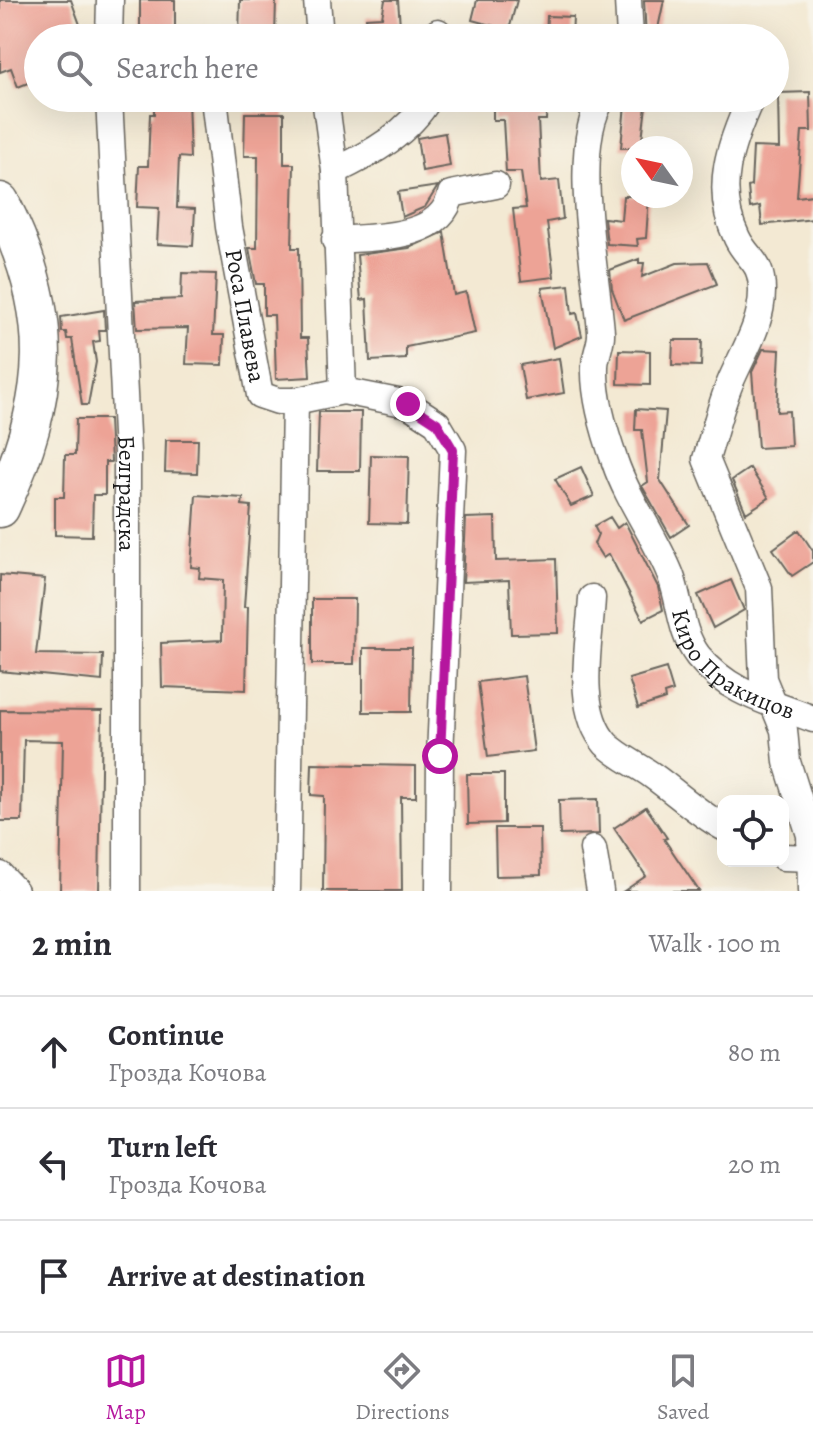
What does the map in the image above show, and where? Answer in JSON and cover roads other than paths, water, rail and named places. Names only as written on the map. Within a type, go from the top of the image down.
[{"type":"main road","points":[[0,202],[17,234],[37,305],[42,359],[38,407],[20,466],[0,508]]},
{"type":"street","points":[[109,24],[110,0]]},
{"type":"street","points":[[317,0],[319,24]]},
{"type":"street","points":[[628,0],[629,24]]},
{"type":"street","name":"Белградска","points":[[110,112],[127,453],[127,891]]},
{"type":"street","name":"Роса Плавева","points":[[216,112],[229,227],[260,395],[278,401],[295,401],[343,391]]},
{"type":"street","points":[[327,112],[335,171],[335,240],[343,391],[408,404],[437,423],[453,450],[440,756],[439,891]]},
{"type":"street","points":[[335,171],[360,159],[417,119],[421,112]]},
{"type":"street","name":"Киро Пракицов","points":[[597,112],[592,122],[588,172],[591,245],[601,336],[595,371],[615,463],[671,577],[687,640],[701,659],[737,690],[776,707]]},
{"type":"street","name":"Киро Пракицов","points":[[745,112],[732,140],[723,174],[727,211],[738,241],[759,265],[762,292],[757,327],[730,383],[706,459],[759,588],[763,679],[776,707]]},
{"type":"street","points":[[335,240],[376,236],[434,223],[448,209],[451,194],[496,185]]},
{"type":"street","points":[[287,891],[295,401]]},
{"type":"street","points":[[592,598],[587,689],[593,725],[608,745],[656,778],[694,812],[717,824]]},
{"type":"street","points":[[776,707],[813,719]]},
{"type":"street","points":[[776,707],[784,730],[787,762],[810,835],[811,891]]},
{"type":"street","points":[[593,849],[600,891]]},
{"type":"street","points":[[789,857],[812,858]]},
{"type":"street","points":[[0,875],[15,891]]}]
